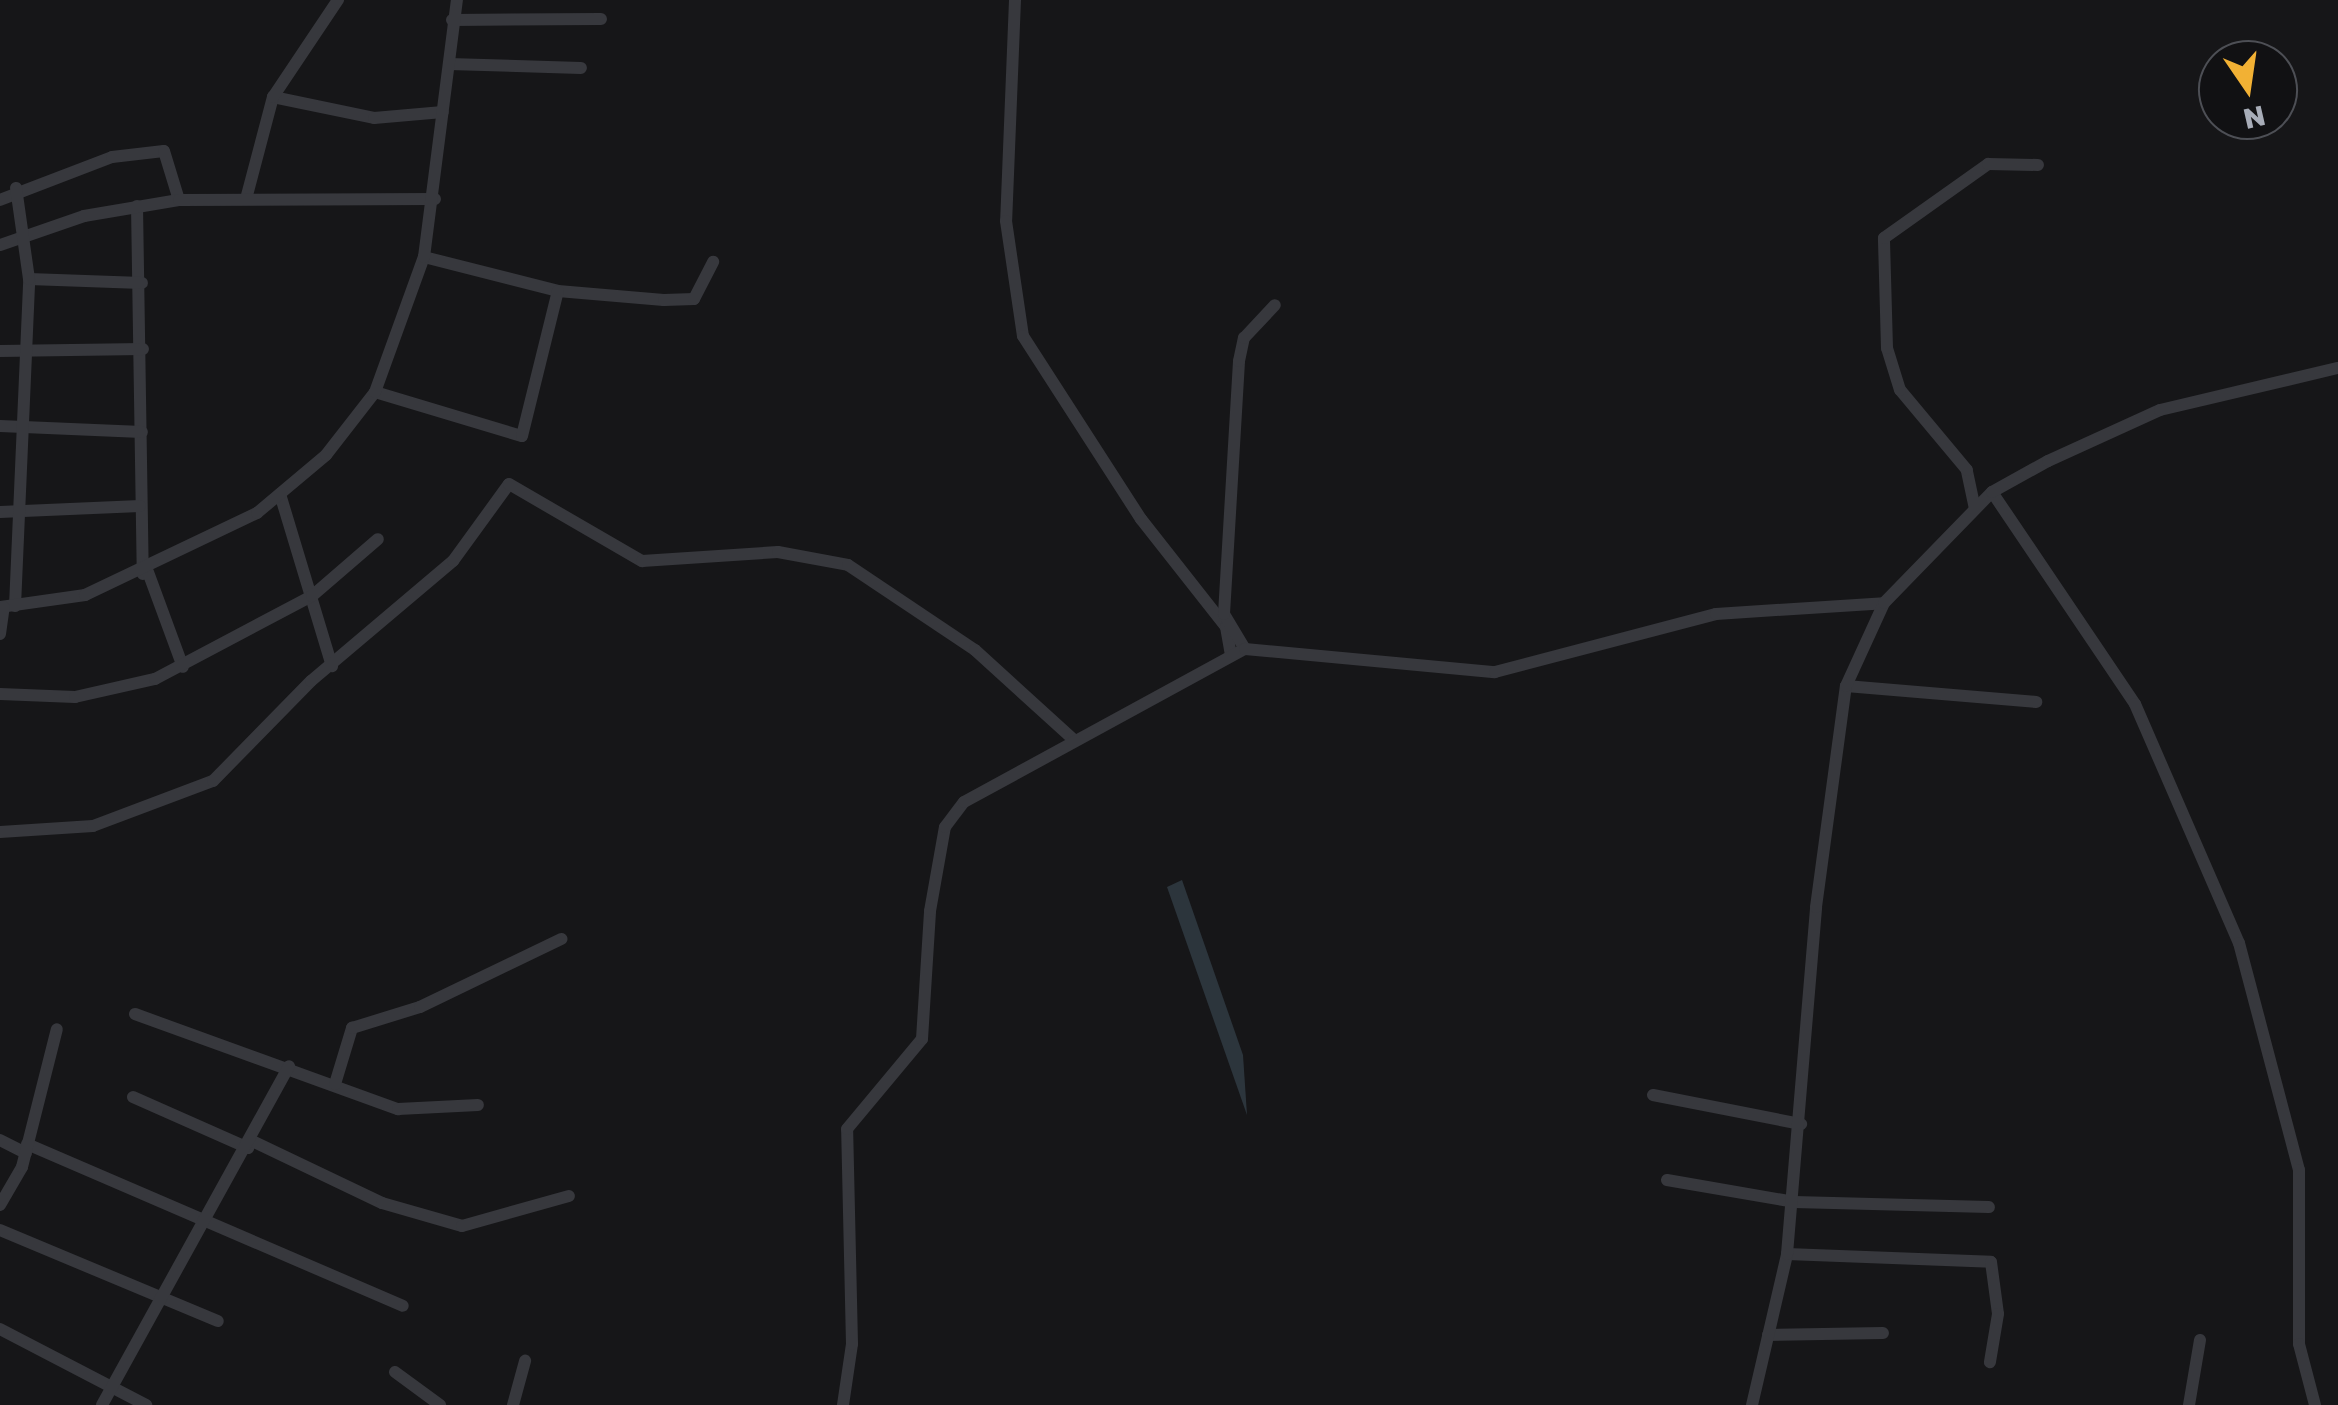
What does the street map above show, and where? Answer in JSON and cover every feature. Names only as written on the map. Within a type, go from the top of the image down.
[{"type":"street","points":[[246,199],[272,96],[338,0]]},
{"type":"street","points":[[6,607],[145,572],[280,494],[375,392],[424,256],[435,200],[457,0]]},
{"type":"street","points":[[1015,0],[1006,221],[1023,336],[1130,504],[1245,649]]},
{"type":"street","points":[[452,20],[602,20]]},
{"type":"street","points":[[449,64],[582,68]]},
{"type":"street","points":[[272,96],[374,118],[443,112]]},
{"type":"street","points":[[0,200],[16,188],[112,157],[164,151],[179,200]]},
{"type":"street","points":[[1975,510],[1967,470],[1896,376],[1884,238],[1988,164],[2038,165]]},
{"type":"street","points":[[0,634],[16,512],[29,279],[16,188]]},
{"type":"street","points":[[0,245],[137,206],[179,200],[435,200]]},
{"type":"street","points":[[137,206],[143,349],[140,506],[145,572],[183,667]]},
{"type":"street","points":[[424,256],[558,290],[694,299],[713,262]]},
{"type":"street","points":[[29,279],[142,283]]},
{"type":"street","points":[[375,392],[522,436],[558,290]]},
{"type":"street","points":[[1231,656],[1226,626],[1240,361],[1244,338],[1276,304]]},
{"type":"street","points":[[0,351],[143,349]]},
{"type":"street","points":[[1752,1405],[1787,1254],[1794,1202],[1816,906],[1846,686],[1884,603],[1992,492],[2160,410],[2338,368]]},
{"type":"street","points":[[0,426],[142,432]]},
{"type":"street","points":[[0,832],[93,826],[213,781],[332,666],[453,561],[510,484],[642,562],[778,552],[848,565],[975,650],[1074,740]]},
{"type":"street","points":[[1992,492],[2135,704],[2239,942],[2299,1170],[2300,1344],[2316,1405]]},
{"type":"street","points":[[280,494],[332,666]]},
{"type":"street","points":[[0,512],[140,506]]},
{"type":"street","points":[[0,694],[117,692],[183,667],[312,596],[378,539]]},
{"type":"street","points":[[842,1405],[852,1344],[847,1129],[922,1039],[946,827],[964,802],[1245,649],[1495,672],[1716,614],[1884,603]]},
{"type":"street","points":[[1846,686],[2036,702]]},
{"type":"street","points":[[335,1084],[352,1028],[420,1007],[561,939]]},
{"type":"street","points":[[136,1014],[398,1109],[478,1105]]},
{"type":"street","points":[[0,1205],[26,1148],[57,1029]]},
{"type":"street","points":[[102,1405],[160,1294],[250,1144],[288,1066]]},
{"type":"street","points":[[1653,1095],[1800,1124]]},
{"type":"street","points":[[133,1098],[382,1202],[462,1226],[569,1196]]},
{"type":"street","points":[[0,1140],[207,1219],[402,1306]]},
{"type":"street","points":[[1666,1180],[1794,1202],[1988,1207]]},
{"type":"street","points":[[0,1230],[218,1321]]},
{"type":"street","points":[[1787,1254],[1992,1262],[1998,1314],[1990,1362]]},
{"type":"street","points":[[0,1329],[116,1382],[146,1405]]},
{"type":"street","points":[[1768,1335],[1883,1333]]},
{"type":"street","points":[[2189,1405],[2200,1340]]},
{"type":"street","points":[[512,1405],[525,1361]]},
{"type":"street","points":[[395,1372],[440,1405]]},
{"type":"shaded area","points":[[1182,880],[1243,1055],[1247,1115],[1167,887]]}]
